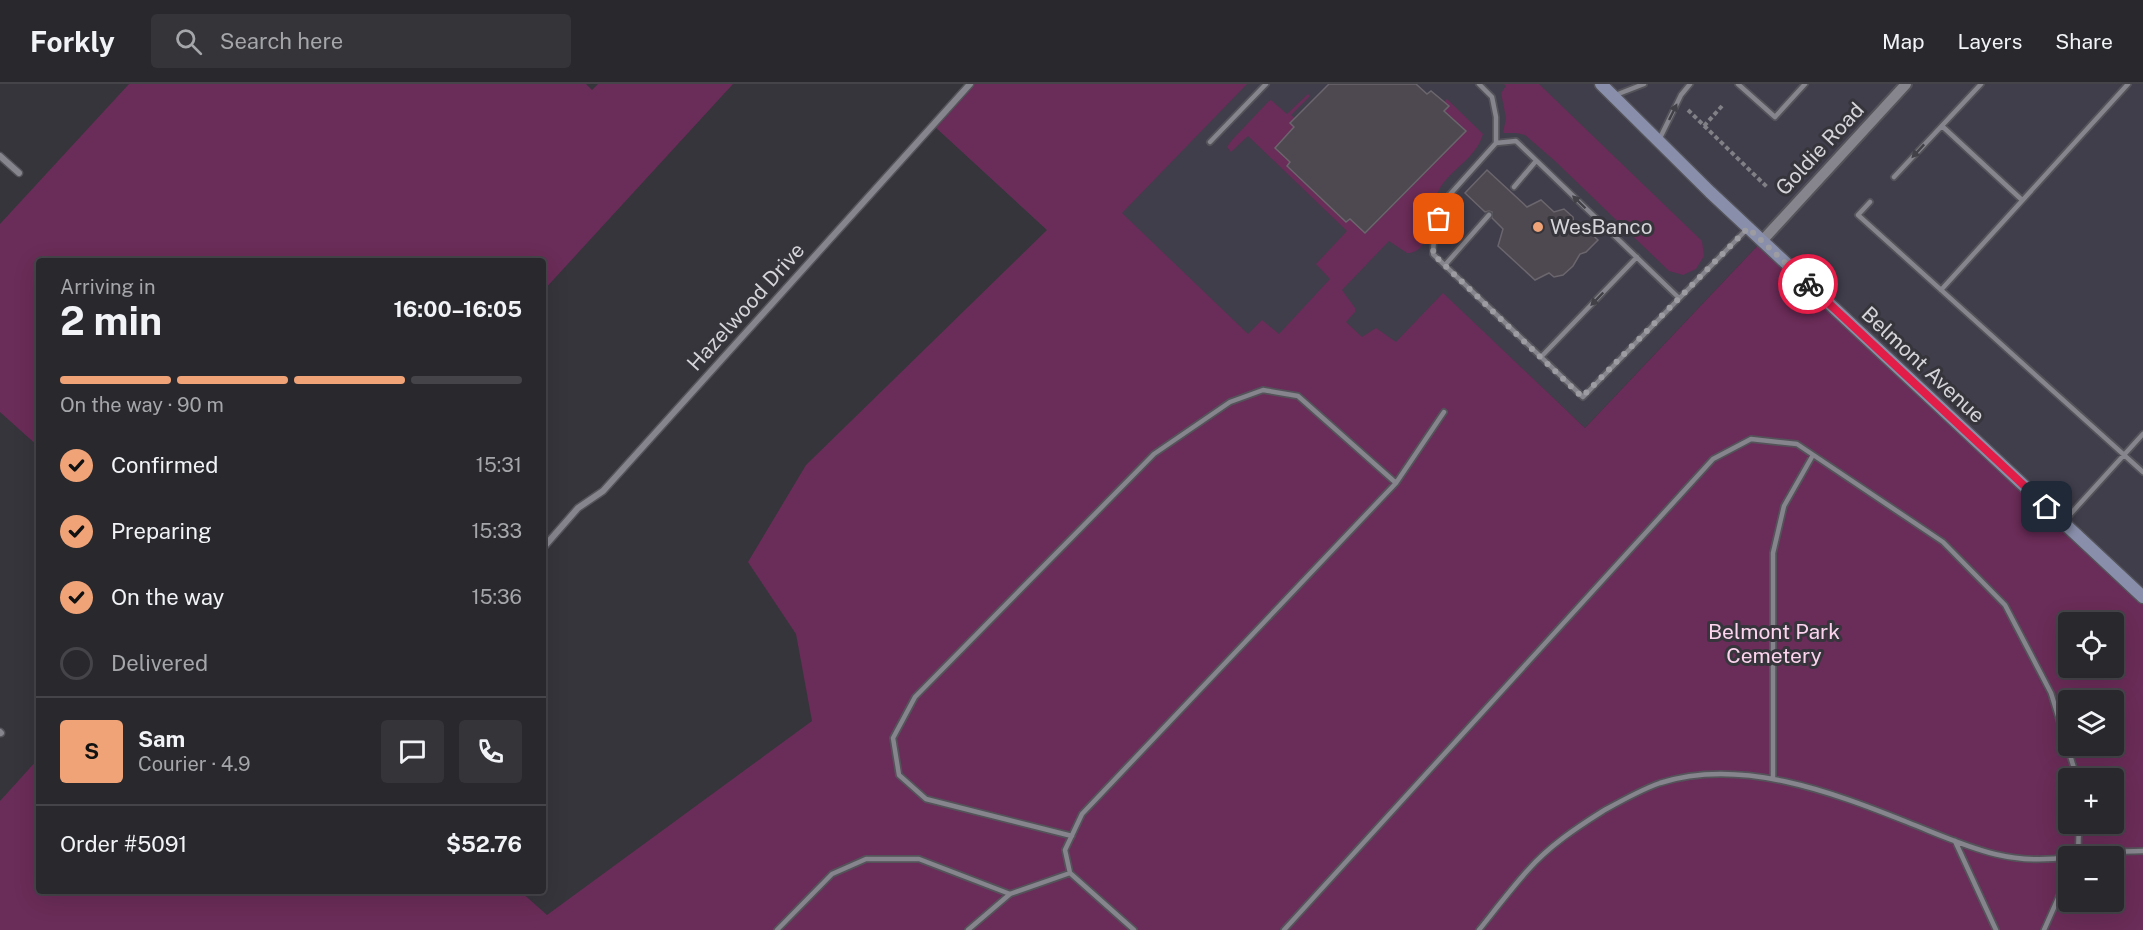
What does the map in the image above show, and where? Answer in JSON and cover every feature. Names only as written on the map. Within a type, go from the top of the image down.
[{"type":"main road","name":"Belmont Avenue","points":[[1601,84],[1748,228],[2143,597]]},
{"type":"street","name":"Hazelwood Drive","points":[[546,545],[579,508],[603,491],[970,84]]},
{"type":"street","name":"Goldie Road","points":[[1762,241],[1906,84]]},
{"type":"street","points":[[0,156],[19,173]]},
{"type":"lane","points":[[1210,142],[1266,84]]},
{"type":"lane","points":[[1479,84],[1492,98],[1496,117],[1497,143]]},
{"type":"lane","points":[[1613,96],[1644,84]]},
{"type":"lane","points":[[1658,141],[1678,101],[1690,84]]},
{"type":"lane","points":[[1738,84],[1775,117],[1805,84]]},
{"type":"lane","points":[[1894,177],[1981,84]]},
{"type":"lane","points":[[1941,290],[2128,84]]},
{"type":"lane","points":[[1942,126],[2022,200]]},
{"type":"lane","points":[[1679,298],[1516,141],[1497,143],[1444,201],[1434,237],[1433,254],[1582,397],[1748,228]]},
{"type":"lane","points":[[1514,187],[1536,161]]},
{"type":"lane","points":[[1870,202],[1858,215],[2143,472]]},
{"type":"lane","points":[[1444,265],[1489,215]]},
{"type":"lane","points":[[1541,357],[1637,257]]},
{"type":"lane","points":[[1072,836],[926,799],[919,793],[899,775],[893,738],[915,697],[1154,454],[1230,402],[1263,390],[1298,396],[1396,483]]},
{"type":"lane","points":[[1134,930],[1070,873],[1065,850],[1082,814],[1396,483],[1444,412]]},
{"type":"lane","points":[[2063,522],[2143,434]]},
{"type":"lane","points":[[1284,930],[1713,459],[1751,439],[1797,444],[1943,542],[2006,605],[2051,693],[2074,768]]},
{"type":"lane","points":[[1773,778],[1773,553],[1784,506],[1813,455]]},
{"type":"lane","points":[[1479,930],[1528,869],[1555,844],[1586,821],[1626,798],[1660,783],[1697,774],[1733,773],[1773,778],[1882,813],[1992,855],[2020,860],[2058,858]]},
{"type":"lane","points":[[1955,842],[1996,930]]},
{"type":"lane","points":[[2124,852],[2143,851]]},
{"type":"lane","points":[[777,930],[832,874],[866,859],[919,859],[1010,894]]},
{"type":"lane","points":[[968,930],[1010,894],[1070,873]]},
{"type":"lane","points":[[2044,930],[2058,898]]},
{"type":"path","points":[[1678,101],[1767,187]]},
{"type":"path","points":[[1704,126],[1722,106]]},
{"type":"shaded area","points":[[970,84],[2143,84],[2143,597],[1762,241],[1585,428],[1449,300],[1379,373],[1261,363],[1047,230],[933,125]]},
{"type":"green space","points":[[129,84],[586,84],[592,90],[598,84],[733,84],[546,288],[546,258],[36,258],[36,444],[0,412],[0,224]]},
{"type":"green space","name":"Belmont Park Cemetery","points":[[970,84],[1247,84],[1122,213],[1248,334],[1262,320],[1279,334],[1330,279],[1316,264],[1347,231],[1248,136],[1231,152],[1227,147],[1232,140],[1271,100],[1287,114],[1308,94],[1310,96],[1291,115],[1295,118],[1290,123],[1294,127],[1276,148],[1290,162],[1287,166],[1346,222],[1350,219],[1366,233],[1466,131],[1444,111],[1448,107],[1444,102],[1447,99],[1483,134],[1480,143],[1439,190],[1422,246],[1407,253],[1389,241],[1342,290],[1355,308],[1355,312],[1346,322],[1362,337],[1376,328],[1396,342],[1443,293],[1585,428],[1762,241],[2143,597],[2143,930],[0,930],[0,801],[36,761],[36,894],[523,894],[547,915],[812,721],[796,634],[748,562],[806,465],[1047,230],[933,125]]},
{"type":"green space","points":[[1504,84],[1539,84],[1702,241],[1704,256],[1696,269],[1683,275],[1669,271],[1525,135],[1503,133],[1506,118],[1501,93],[1506,86]]},
{"type":"building","points":[[1329,84],[1416,84],[1427,94],[1431,91],[1449,106],[1444,111],[1466,131],[1365,233],[1350,219],[1346,222],[1287,166],[1290,162],[1275,148],[1294,127],[1290,123]]},
{"type":"building","name":"WesBanco","points":[[1487,170],[1527,207],[1541,200],[1554,212],[1564,209],[1573,217],[1574,226],[1588,231],[1598,240],[1586,252],[1580,254],[1573,266],[1563,275],[1554,277],[1549,273],[1535,280],[1498,246],[1503,229],[1492,218],[1492,212],[1485,212],[1465,193]]},
{"type":"way so far","points":[[1439,219],[1434,237],[1433,254],[1582,397],[1748,228],[1808,284]]},
{"type":"place","name":"WesBanco","points":[[1538,227]]},
{"type":"route","points":[[1808,284],[2047,507]]}]
